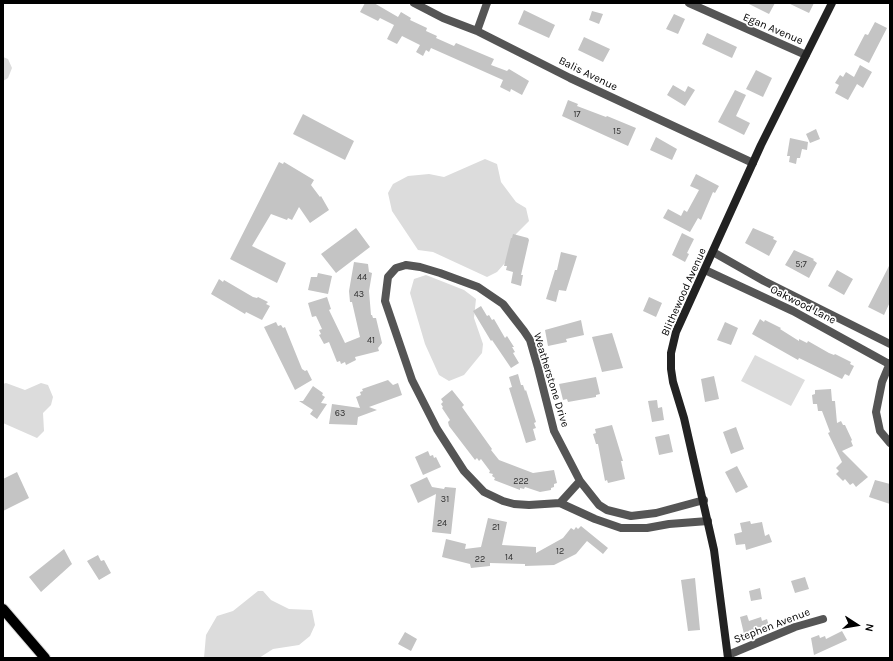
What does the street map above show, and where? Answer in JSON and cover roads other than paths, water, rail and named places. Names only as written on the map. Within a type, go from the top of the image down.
[{"type":"main road","points":[[3,609],[45,658]]},
{"type":"street","name":"Balis Avenue","points":[[414,3],[443,18],[477,31],[591,88],[753,163]]},
{"type":"street","points":[[477,31],[487,3]]},
{"type":"street","name":"Egan Avenue","points":[[689,3],[806,55]]},
{"type":"street","name":"Blithewood Avenue","points":[[728,656],[714,550],[704,500],[684,418],[673,382],[670,360],[676,332],[753,163],[832,3]]},
{"type":"street","name":"Oakwood Lane","points":[[713,252],[764,280],[890,344]]},
{"type":"street","name":"Weatherstone Drive","points":[[704,500],[656,513],[631,516],[607,510],[599,505],[580,481],[554,431],[530,340],[512,313],[494,296],[461,280],[420,266],[411,265],[396,268],[388,277],[385,301],[412,380],[437,429],[464,471],[484,492],[503,501],[514,504],[529,505],[560,503],[595,519],[621,528],[647,528],[669,524],[708,521]]},
{"type":"street","name":"Oakwood Lane","points":[[705,270],[793,312],[890,364],[882,382],[876,414],[880,431],[890,443]]},
{"type":"street","points":[[560,503],[580,481]]},
{"type":"street","name":"Stephen Avenue","points":[[728,656],[795,627],[823,619]]}]
